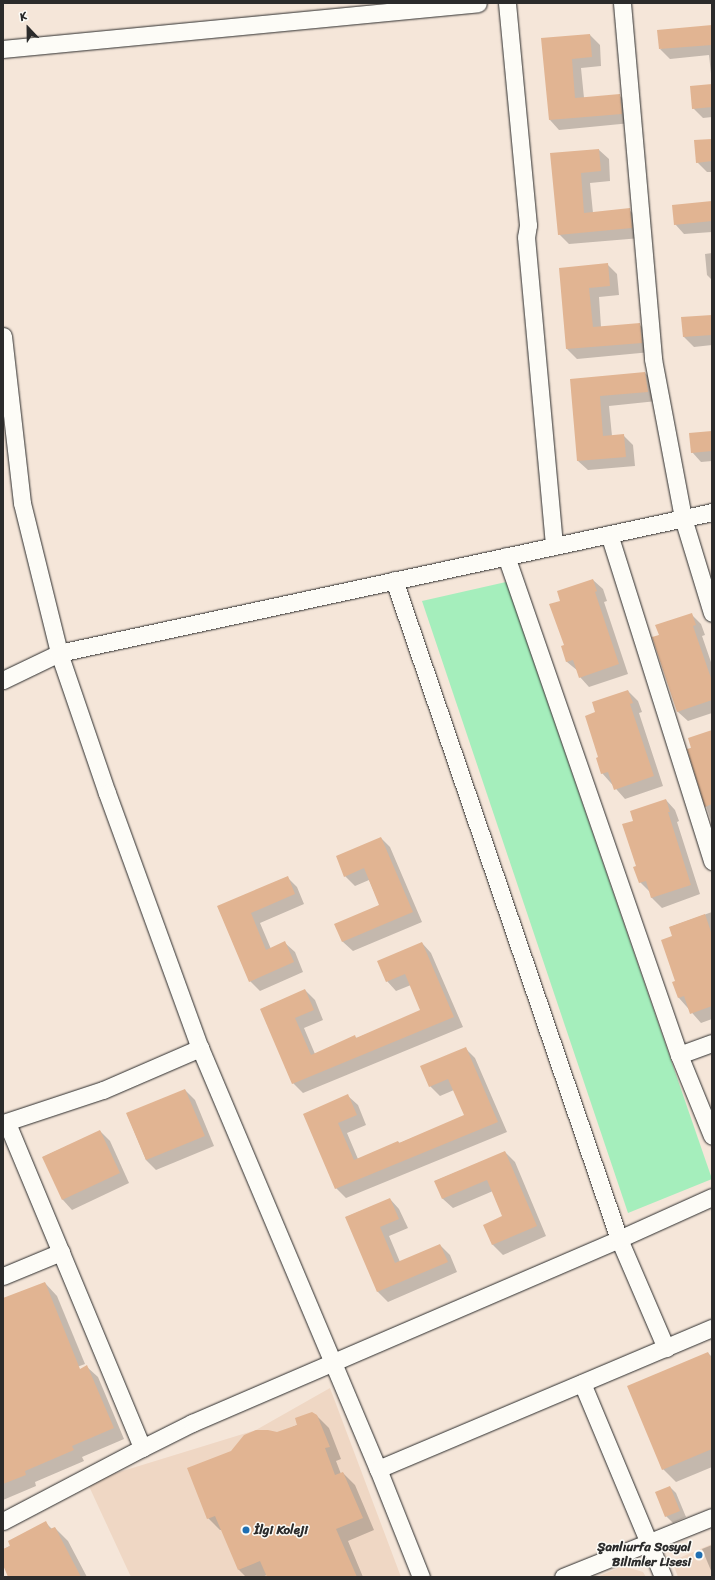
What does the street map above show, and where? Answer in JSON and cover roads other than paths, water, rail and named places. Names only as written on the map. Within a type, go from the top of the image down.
[{"type":"street","points":[[3,49],[340,9],[478,3]]},
{"type":"street","points":[[507,3],[528,225],[526,237],[554,546]]},
{"type":"street","points":[[622,3],[653,359],[684,518],[712,613]]},
{"type":"street","points":[[3,336],[5,366],[22,503],[59,653],[107,793],[200,1048],[378,1469],[415,1575]]},
{"type":"street","points":[[3,680],[59,653],[712,512]]},
{"type":"street","points":[[609,534],[712,861]]},
{"type":"street","points":[[506,556],[679,1055],[712,1136]]},
{"type":"street","points":[[394,580],[619,1239],[666,1348]]},
{"type":"street","points":[[679,1055],[712,1043]]},
{"type":"street","points":[[142,1448],[61,1252],[5,1123],[103,1090],[200,1048]]},
{"type":"street","points":[[3,1521],[142,1448],[192,1424],[619,1239],[712,1197]]},
{"type":"street","points":[[3,1276],[61,1252]]},
{"type":"street","points":[[378,1469],[712,1328]]},
{"type":"street","points":[[582,1383],[664,1577]]},
{"type":"street","points":[[563,1577],[712,1517]]},
{"type":"place","name":"İlgi Koleji","points":[[246,1530]]},
{"type":"place","name":"Şanlıurfa Sosyal Bilimler Lisesi","points":[[699,1555]]}]
